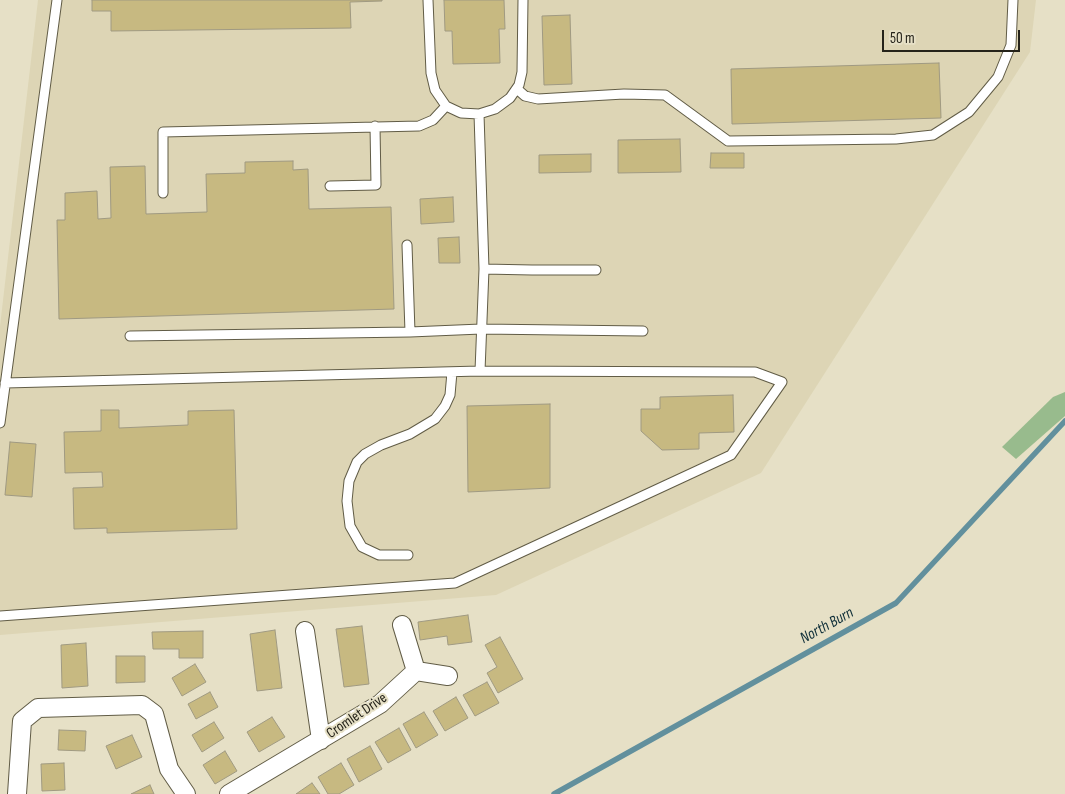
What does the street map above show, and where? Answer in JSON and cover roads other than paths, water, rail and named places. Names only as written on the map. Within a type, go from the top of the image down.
[{"type":"street","points":[[402,625],[416,671],[448,676]]},
{"type":"street","name":"Cromlet Drive","points":[[305,631],[321,740]]},
{"type":"street","name":"Cromlet Drive","points":[[229,794],[380,704],[416,671]]},
{"type":"street","points":[[17,794],[22,721],[38,708],[142,705],[154,714],[169,769],[186,794]]},
{"type":"lane","points":[[0,423],[57,0]]},
{"type":"lane","points":[[428,0],[432,74],[435,90],[446,106],[461,113],[479,114],[495,109],[510,98],[519,86],[522,72],[523,0]]},
{"type":"lane","points":[[517,89],[526,96],[538,99],[624,94],[665,95],[728,141],[896,139],[933,135],[969,112],[998,78],[1011,45],[1013,0]]},
{"type":"lane","points":[[163,193],[163,132],[419,126],[433,120],[446,106]]},
{"type":"lane","points":[[479,114],[484,269],[480,371]]},
{"type":"lane","points":[[330,186],[376,185],[375,126]]},
{"type":"lane","points":[[407,245],[410,332]]},
{"type":"lane","points":[[484,269],[596,270]]},
{"type":"lane","points":[[130,336],[410,332],[481,329],[643,330]]},
{"type":"lane","points":[[0,616],[455,583],[731,455],[782,382],[755,372],[480,371],[5,384]]},
{"type":"lane","points":[[408,556],[378,555],[362,547],[350,526],[347,501],[349,481],[357,462],[365,454],[381,445],[410,434],[435,419],[445,406],[450,394],[452,372]]},
{"type":"waterway","name":"North Burn","points":[[554,794],[896,603],[1065,421]]}]
